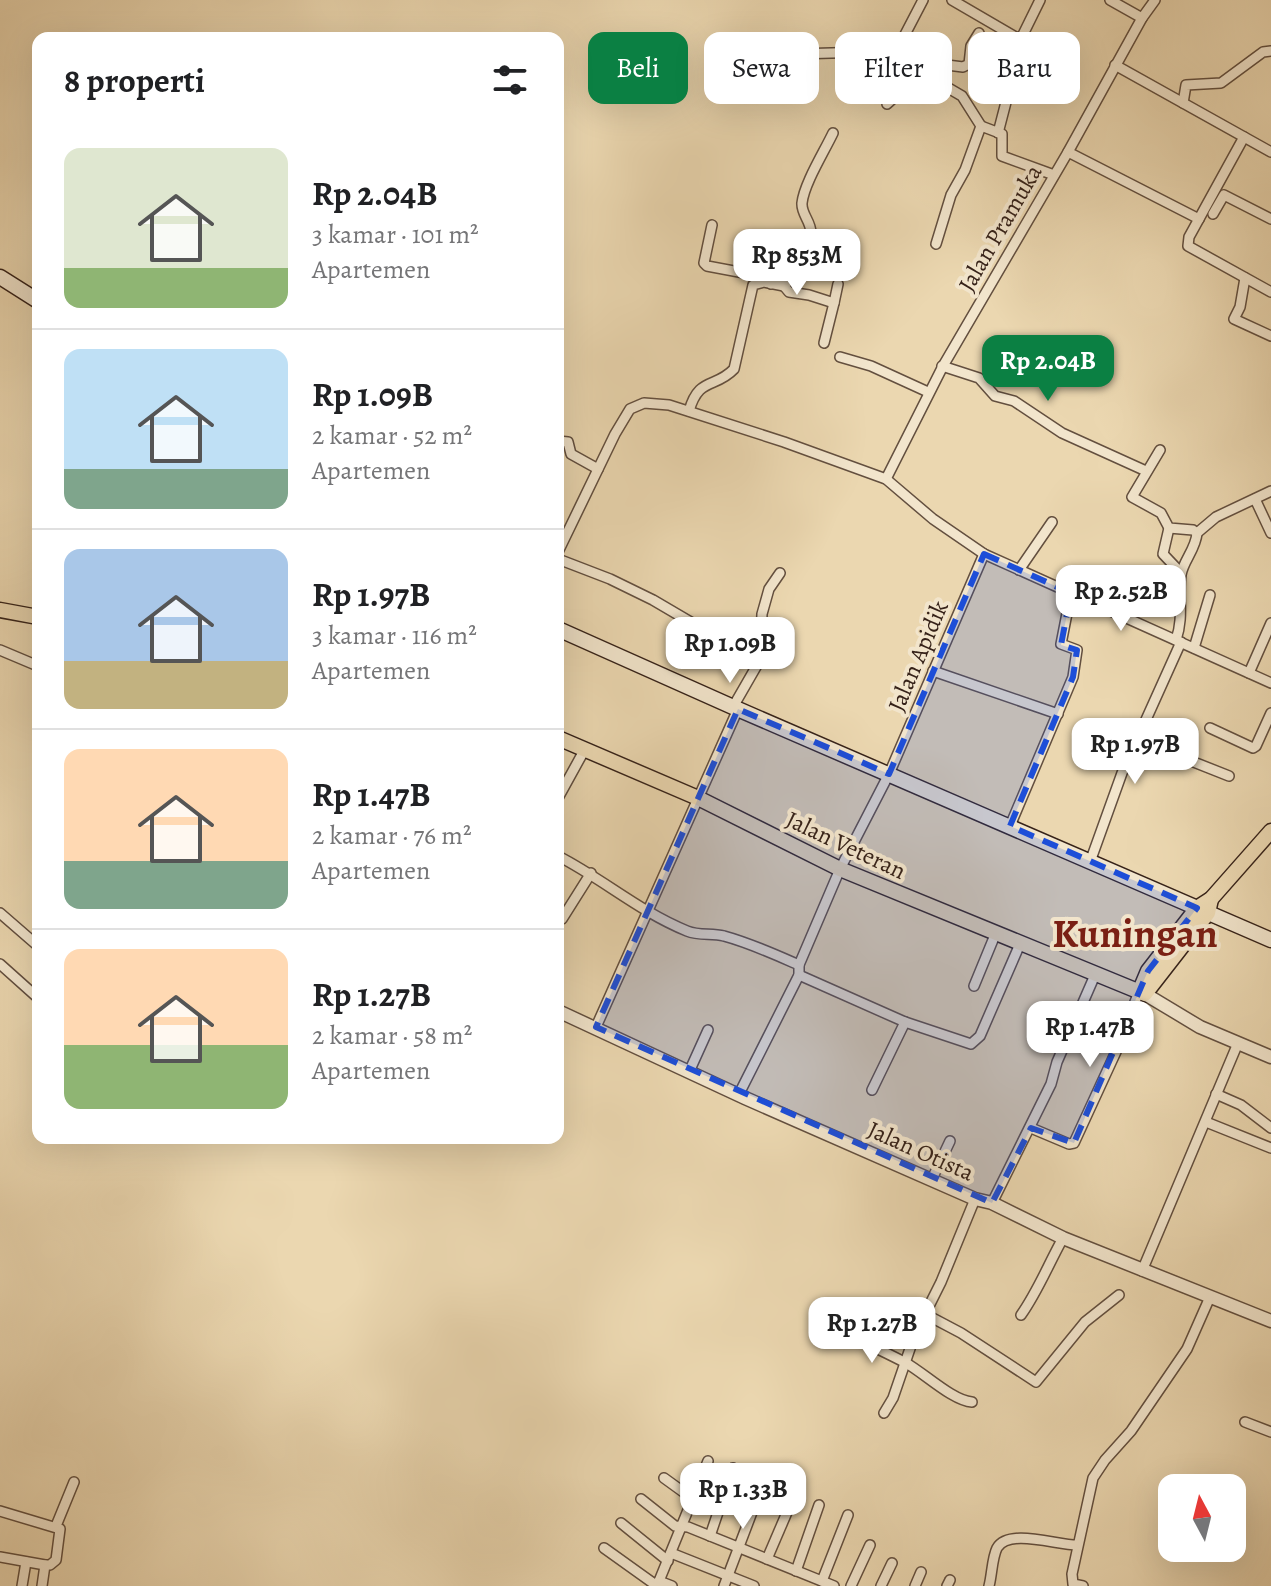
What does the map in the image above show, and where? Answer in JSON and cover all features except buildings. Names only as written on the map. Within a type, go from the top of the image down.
[{"type":"main road","points":[[0,277],[32,297]]},
{"type":"main road","points":[[0,610],[32,616]]},
{"type":"main road","points":[[564,632],[1090,862],[1205,907],[1271,940]]},
{"type":"main road","name":"Jalan Veteran","points":[[564,740],[698,798],[840,869],[995,935],[1142,992]]},
{"type":"main road","points":[[1142,992],[1148,971],[1271,831]]},
{"type":"street","points":[[906,32],[923,0]]},
{"type":"street","points":[[952,0],[1007,32]]},
{"type":"street","points":[[1023,32],[1040,0]]},
{"type":"street","points":[[1110,0],[1142,18]]},
{"type":"street","name":"Jalan Pramuka","points":[[886,479],[942,366],[1155,0]]},
{"type":"street","points":[[1183,103],[1186,85],[1221,83],[1263,52],[1271,51]]},
{"type":"street","points":[[1115,65],[1271,152]]},
{"type":"street","points":[[952,90],[962,96],[981,126],[1002,134],[1002,156],[1054,175]]},
{"type":"street","points":[[998,133],[1006,104]]},
{"type":"street","points":[[936,244],[951,195],[965,170],[981,126]]},
{"type":"street","points":[[784,286],[810,235],[811,224],[802,211],[803,198],[833,133]]},
{"type":"street","points":[[1244,137],[1189,237],[1188,246],[1271,292]]},
{"type":"street","points":[[1068,152],[1199,219]]},
{"type":"street","points":[[1213,214],[1224,195],[1271,219]]},
{"type":"street","points":[[712,225],[704,263],[707,266],[834,303]]},
{"type":"street","points":[[689,411],[692,400],[705,384],[728,376],[734,369],[761,247]]},
{"type":"street","points":[[771,284],[778,249]]},
{"type":"street","points":[[1245,278],[1240,307],[1234,319],[1271,336]]},
{"type":"street","points":[[824,343],[838,284]]},
{"type":"street","points":[[840,357],[871,366],[928,392]]},
{"type":"street","points":[[942,366],[979,378],[995,396],[1014,401],[1062,433],[1146,471]]},
{"type":"street","points":[[564,540],[630,409],[644,403],[669,405],[886,479],[933,519],[984,554],[1271,683]]},
{"type":"street","points":[[564,442],[568,442],[571,454],[598,469]]},
{"type":"street","points":[[1160,450],[1132,497],[1161,513],[1169,528],[1163,554],[1181,573]]},
{"type":"street","points":[[1090,862],[1122,773],[1179,641],[1181,573],[1196,543],[1197,533],[1216,517],[1271,491]]},
{"type":"street","points":[[1250,501],[1271,533]]},
{"type":"street","points":[[1019,570],[1052,522]]},
{"type":"street","points":[[1169,528],[1197,533]]},
{"type":"street","name":"Jalan Apidik","points":[[739,1094],[799,970],[840,869],[889,774],[984,554]]},
{"type":"street","points":[[564,562],[644,595],[699,627]]},
{"type":"street","points":[[596,1027],[735,708],[760,660],[762,614],[769,589],[780,573]]},
{"type":"street","points":[[1010,826],[1073,677],[1077,650],[1061,644],[1071,593]]},
{"type":"street","points":[[1194,648],[1210,595]]},
{"type":"street","points":[[1249,673],[1271,623]]},
{"type":"street","points":[[0,650],[32,663]]},
{"type":"street","points":[[933,671],[1058,714]]},
{"type":"street","points":[[1210,728],[1253,748],[1261,738],[1271,713]]},
{"type":"street","points":[[1138,740],[1229,776]]},
{"type":"street","points":[[564,787],[585,749]]},
{"type":"street","points":[[564,859],[591,873],[647,913],[696,935],[719,935],[752,944],[905,1022],[963,1043],[976,1042],[1020,944]]},
{"type":"street","points":[[564,916],[591,873]]},
{"type":"street","points":[[0,913],[32,941]]},
{"type":"street","points":[[974,986],[995,935]]},
{"type":"street","points":[[0,964],[32,993]]},
{"type":"street","points":[[992,1203],[1031,1128],[1095,975]]},
{"type":"street","points":[[1031,1128],[1069,1144],[1074,1143],[1142,992],[1200,1027],[1271,1057]]},
{"type":"street","name":"Jalan Otista","points":[[564,1014],[975,1199],[992,1203],[1063,1238],[1271,1321]]},
{"type":"street","points":[[872,1090],[905,1022]]},
{"type":"street","points":[[689,1072],[708,1030]]},
{"type":"street","points":[[1142,1271],[1238,1043]]},
{"type":"street","points":[[1216,1094],[1241,1105],[1271,1128]]},
{"type":"street","points":[[1206,1122],[1271,1148]]},
{"type":"street","points":[[932,1179],[950,1141]]},
{"type":"street","points":[[884,1413],[975,1199]]},
{"type":"street","points":[[1021,1315],[1039,1290],[1045,1271],[1063,1238]]},
{"type":"street","points":[[925,1314],[961,1333],[1036,1382],[1085,1322],[1119,1295]]},
{"type":"street","points":[[1083,1586],[1072,1581],[1093,1478],[1131,1431],[1187,1349],[1210,1297]]},
{"type":"street","points":[[854,1337],[905,1363],[953,1395],[972,1402]]},
{"type":"street","points":[[1245,1422],[1271,1432]]},
{"type":"street","points":[[604,1548],[657,1586],[708,1461]]},
{"type":"street","points":[[710,1536],[733,1468]]},
{"type":"street","points":[[664,1478],[693,1499]]},
{"type":"street","points":[[724,1586],[765,1478]]},
{"type":"street","points":[[56,1526],[74,1482]]},
{"type":"street","points":[[767,1559],[794,1496]]},
{"type":"street","points":[[641,1499],[675,1526],[740,1547],[834,1586]]},
{"type":"street","points":[[796,1571],[819,1505]]},
{"type":"street","points":[[0,1511],[56,1526],[61,1532],[56,1560],[50,1565],[0,1557]]},
{"type":"street","points":[[822,1581],[848,1515]]},
{"type":"street","points":[[621,1523],[669,1557],[754,1586]]},
{"type":"street","points":[[989,1586],[995,1553],[1007,1539],[1017,1537],[1077,1545]]},
{"type":"street","points":[[851,1586],[870,1545]]},
{"type":"street","points":[[22,1586],[26,1562]]},
{"type":"street","points":[[881,1586],[892,1563]]},
{"type":"street","points":[[42,1586],[45,1565]]},
{"type":"street","points":[[915,1586],[921,1572]]},
{"type":"street","points":[[659,1581],[672,1586]]},
{"type":"highlighted area","points":[[984,554],[1071,593],[1061,645],[1077,650],[1073,677],[1010,826],[1197,908],[1148,971],[1074,1143],[1031,1128],[992,1203],[596,1027],[738,709],[889,774]]},
{"type":"district","name":"Kuningan","points":[[1135,933]]}]
